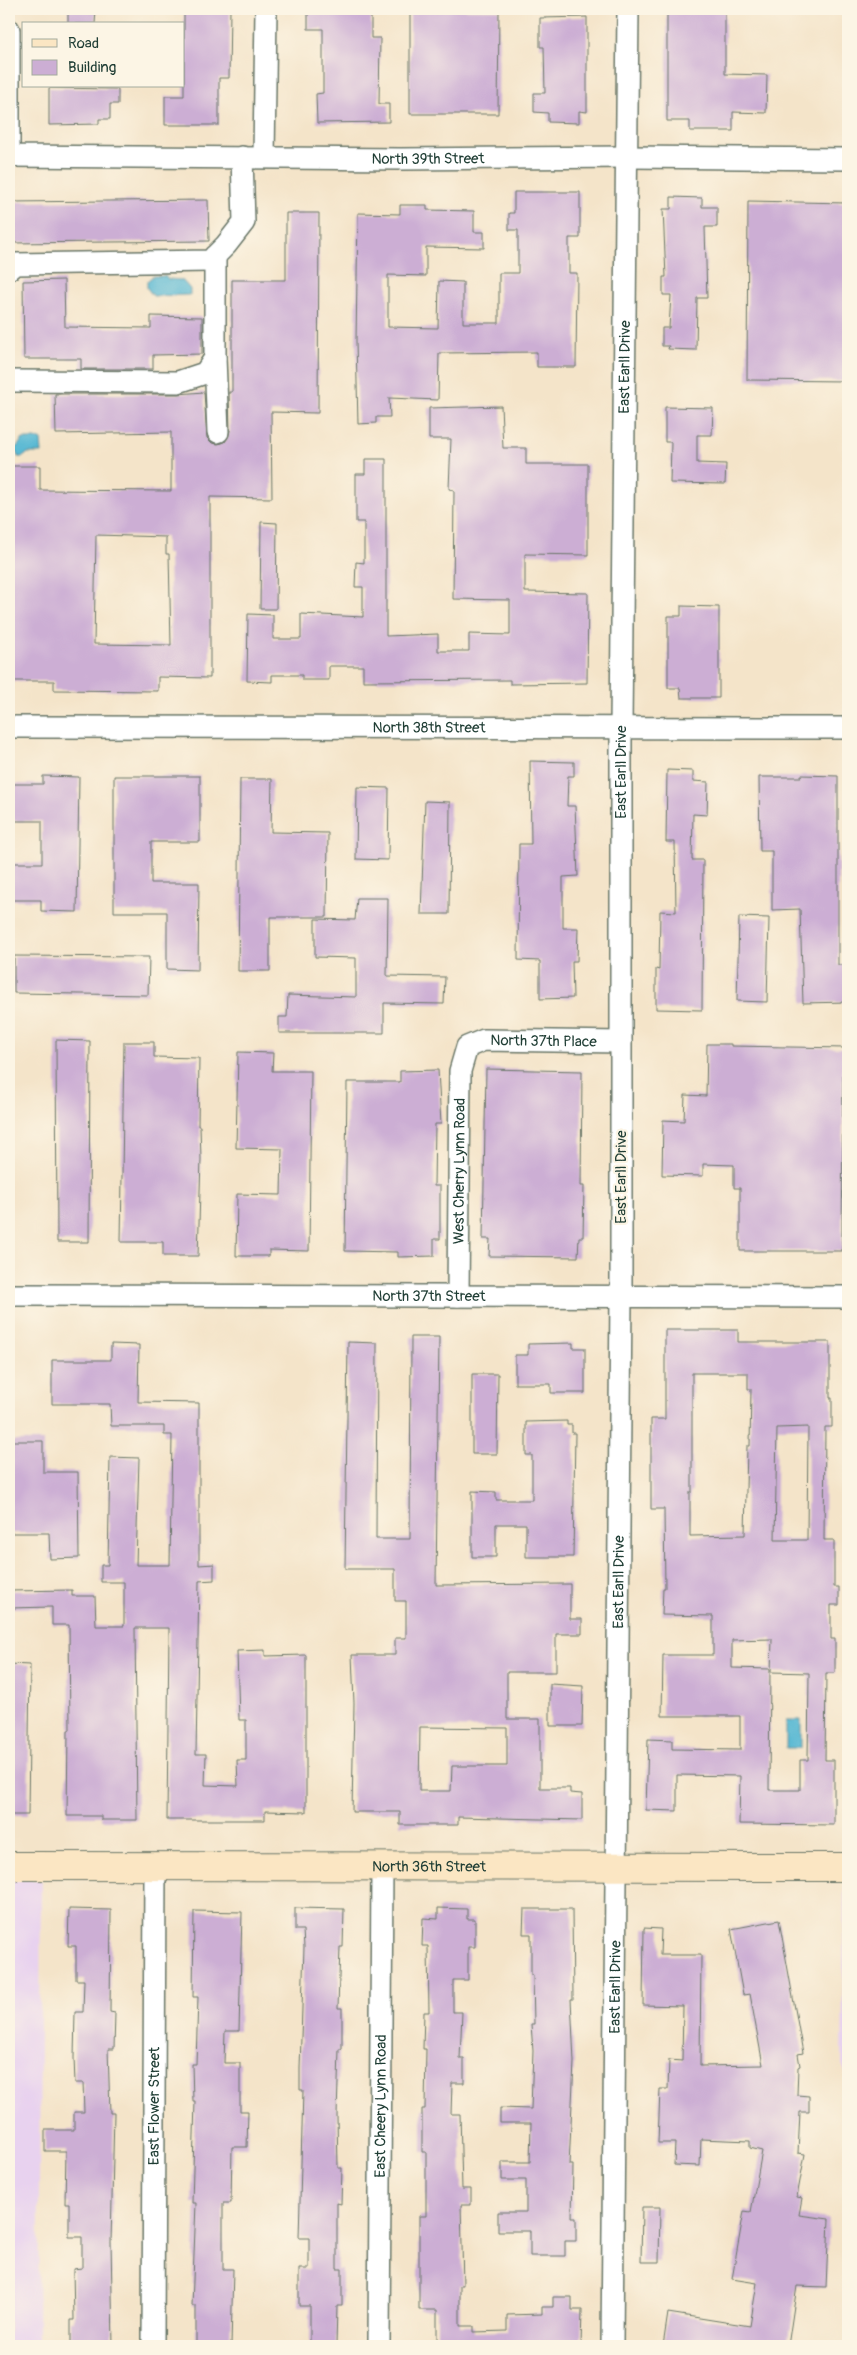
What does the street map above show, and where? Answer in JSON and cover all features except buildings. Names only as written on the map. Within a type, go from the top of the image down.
[{"type":"main road","name":"North 36th Street","points":[[9,1866],[848,1867]]},
{"type":"street","points":[[264,157],[266,9]]},
{"type":"street","name":"East Earll Drive","points":[[612,2346],[621,1296],[621,727],[628,9]]},
{"type":"street","points":[[9,30],[9,156]]},
{"type":"street","name":"North 39th Street","points":[[9,156],[264,157],[401,160],[628,157],[848,159]]},
{"type":"street","points":[[9,269],[15,264],[210,261],[244,222],[235,157]]},
{"type":"street","points":[[215,256],[215,358],[218,432]]},
{"type":"street","points":[[9,381],[178,382],[205,373],[215,358]]},
{"type":"street","name":"North 38th Street","points":[[9,727],[848,728]]},
{"type":"street","name":"North 37th Place","points":[[467,1047],[484,1040],[621,1042]]},
{"type":"street","name":"West Cherry Lynn Road","points":[[458,1296],[460,1071],[467,1047]]},
{"type":"street","name":"North 37th Street","points":[[9,1295],[848,1297]]},
{"type":"street","name":"East Flower Street","points":[[153,2346],[155,1866]]},
{"type":"street","name":"East Cheery Lynn Road","points":[[379,2346],[382,1866]]},
{"type":"shaded area","points":[[9,1880],[41,1880],[38,2346],[9,2346]]},
{"type":"shaded area","points":[[844,1887],[848,1887],[848,2081],[842,2064]]},
{"type":"water","points":[[153,276],[166,276],[168,279],[182,280],[190,289],[190,295],[153,296],[147,288],[147,281]]},
{"type":"water","points":[[23,439],[41,439],[42,453],[28,453],[23,457],[18,457],[15,449]]},
{"type":"water","points":[[786,1720],[801,1720],[801,1748],[786,1748]]}]
